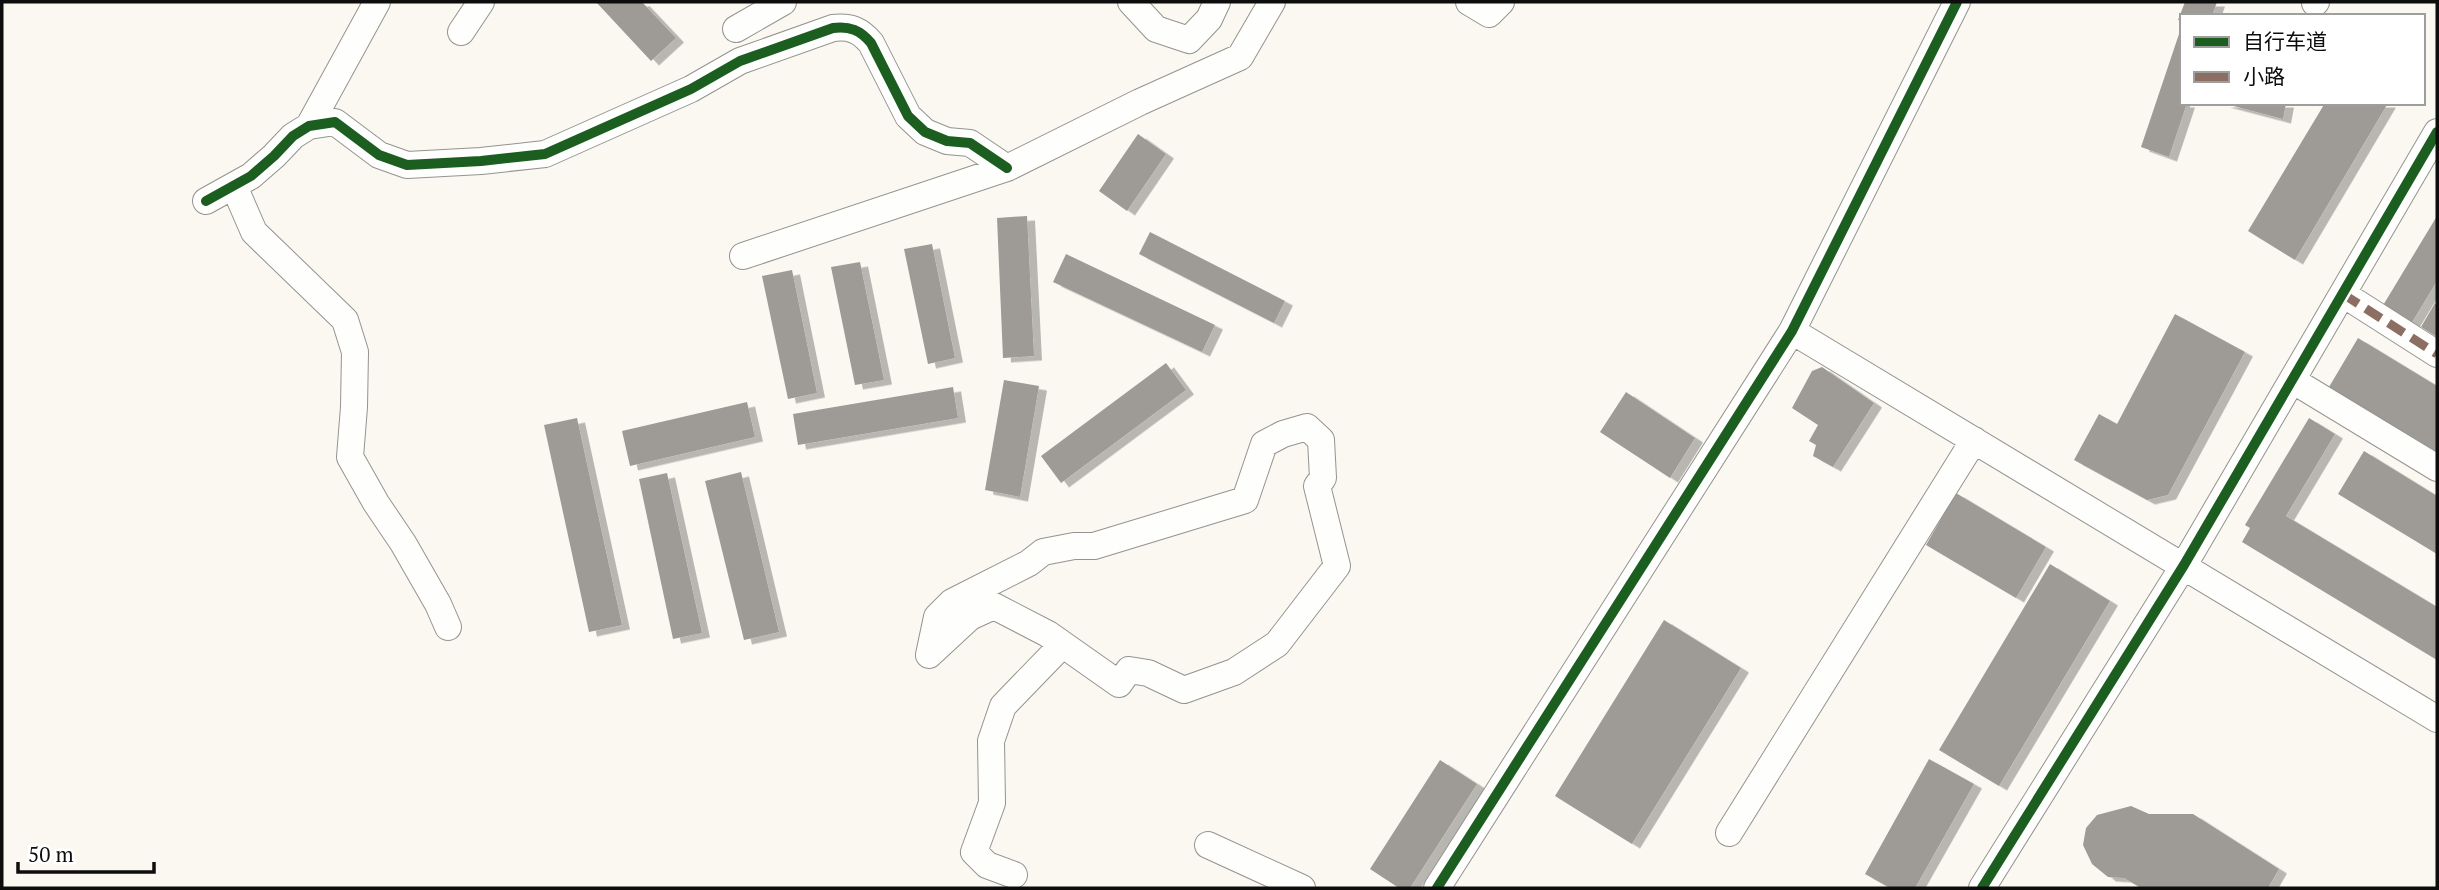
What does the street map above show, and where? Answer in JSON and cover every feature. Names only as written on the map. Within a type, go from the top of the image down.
[{"type":"street","points":[[309,126],[377,2]]},
{"type":"street","points":[[461,32],[481,2]]},
{"type":"street","points":[[736,29],[783,2]]},
{"type":"street","points":[[1131,2],[1156,29],[1189,40],[1209,19],[1217,2]]},
{"type":"street","points":[[743,256],[1007,168],[1140,102],[1240,57],[1272,2]]},
{"type":"street","points":[[1469,2],[1489,14],[1501,2]]},
{"type":"street","points":[[1437,888],[1792,331],[1957,2]]},
{"type":"street","points":[[206,201],[251,176],[293,136],[309,126],[335,122],[379,155],[407,165],[545,154],[691,89],[740,61],[833,28],[844,27],[855,29],[871,43],[908,116],[925,132],[947,141],[970,143],[1007,168]]},
{"type":"street","points":[[1982,888],[2184,565],[2437,132]]},
{"type":"street","points":[[234,186],[254,232],[345,320],[355,352],[350,457],[409,553],[448,627]]},
{"type":"street","points":[[2343,294],[2437,354]]},
{"type":"street","points":[[1792,331],[2437,719]]},
{"type":"street","points":[[2292,380],[2437,468]]},
{"type":"street","points":[[1307,427],[1321,440],[1323,478],[1317,486],[1337,566],[1277,644],[1234,672],[1184,690],[1148,673],[1129,670],[1119,684],[1062,645],[993,606],[970,617],[929,655],[937,617],[952,602],[1029,563],[1043,552],[1074,546],[1094,546],[1245,500],[1264,444],[1283,434],[1307,427]]},
{"type":"street","points":[[1729,833],[1975,440]]},
{"type":"street","points":[[1014,875],[987,865],[974,852],[992,803],[991,741],[1003,706],[1062,645]]},
{"type":"street","points":[[1208,845],[1302,888]]},
{"type":"building","points":[[596,2],[642,2],[676,38],[651,61]]},
{"type":"building","points":[[2185,2],[2217,2],[2213,14],[2180,14]]},
{"type":"building","points":[[2180,34],[2180,105],[2186,105],[2169,157],[2141,147]]},
{"type":"building","points":[[2230,105],[2286,105],[2283,119]]},
{"type":"building","points":[[2324,105],[2387,105],[2295,260],[2248,231]]},
{"type":"building","points":[[1138,134],[1166,154],[1127,211],[1099,191]]},
{"type":"building","points":[[1027,216],[1034,356],[1003,358],[997,218]]},
{"type":"building","points":[[2437,216],[2437,281],[2411,324],[2382,307]]},
{"type":"building","points":[[1150,232],[1285,301],[1274,323],[1139,254]]},
{"type":"building","points":[[932,244],[955,358],[928,364],[904,249]]},
{"type":"building","points":[[1066,254],[1215,325],[1202,352],[1053,282]]},
{"type":"building","points":[[860,262],[884,380],[855,385],[831,267]]},
{"type":"building","points":[[792,270],[817,393],[788,399],[762,276]]},
{"type":"building","points":[[2435,303],[2437,305],[2437,337],[2421,327]]},
{"type":"building","points":[[2175,314],[2245,352],[2168,495],[2147,500],[2074,460],[2099,414],[2117,424]]},
{"type":"building","points":[[2358,338],[2437,386],[2437,452],[2329,387]]},
{"type":"building","points":[[1166,363],[1186,390],[1061,483],[1041,456]]},
{"type":"building","points":[[1822,367],[1874,403],[1833,467],[1813,456],[1816,445],[1809,441],[1818,425],[1792,408],[1812,371]]},
{"type":"building","points":[[1004,380],[1039,386],[1020,497],[985,490]]},
{"type":"building","points":[[953,387],[958,418],[798,445],[793,414]]},
{"type":"building","points":[[1626,392],[1695,438],[1670,478],[1600,432]]},
{"type":"building","points":[[747,402],[755,437],[630,466],[622,431]]},
{"type":"building","points":[[577,418],[622,625],[589,632],[544,425]]},
{"type":"building","points":[[2309,418],[2335,434],[2286,516],[2437,607],[2437,660],[2242,542],[2250,528],[2245,525]]},
{"type":"building","points":[[2364,451],[2437,496],[2437,554],[2338,494]]},
{"type":"building","points":[[741,472],[779,632],[744,640],[705,481]]},
{"type":"building","points":[[667,473],[702,633],[673,639],[639,479]]},
{"type":"building","points":[[1956,493],[2046,547],[2016,598],[1926,545]]},
{"type":"building","points":[[2050,564],[2110,601],[1999,786],[1939,750]]},
{"type":"building","points":[[1664,620],[1741,668],[1632,844],[1555,796]]},
{"type":"building","points":[[1929,759],[1974,784],[1915,888],[1890,888],[1865,874]]},
{"type":"building","points":[[1440,760],[1477,784],[1410,888],[1399,888],[1370,869]]},
{"type":"building","points":[[2131,806],[2149,814],[2193,814],[2279,869],[2268,888],[2141,888],[2124,878],[2108,877],[2092,864],[2083,845],[2086,828],[2097,815]]},
{"type":"marked path","points":[[2343,294],[2437,354]]},
{"type":"cycle path","points":[[1437,888],[1792,331],[1957,2]]},
{"type":"cycle path","points":[[206,201],[251,176],[293,136],[309,126],[335,122],[379,155],[407,165],[545,154],[691,89],[740,61],[833,28],[850,28],[871,43],[908,116],[925,132],[947,141],[970,143],[1007,168]]},
{"type":"cycle path","points":[[1982,888],[2184,565],[2437,132]]}]
